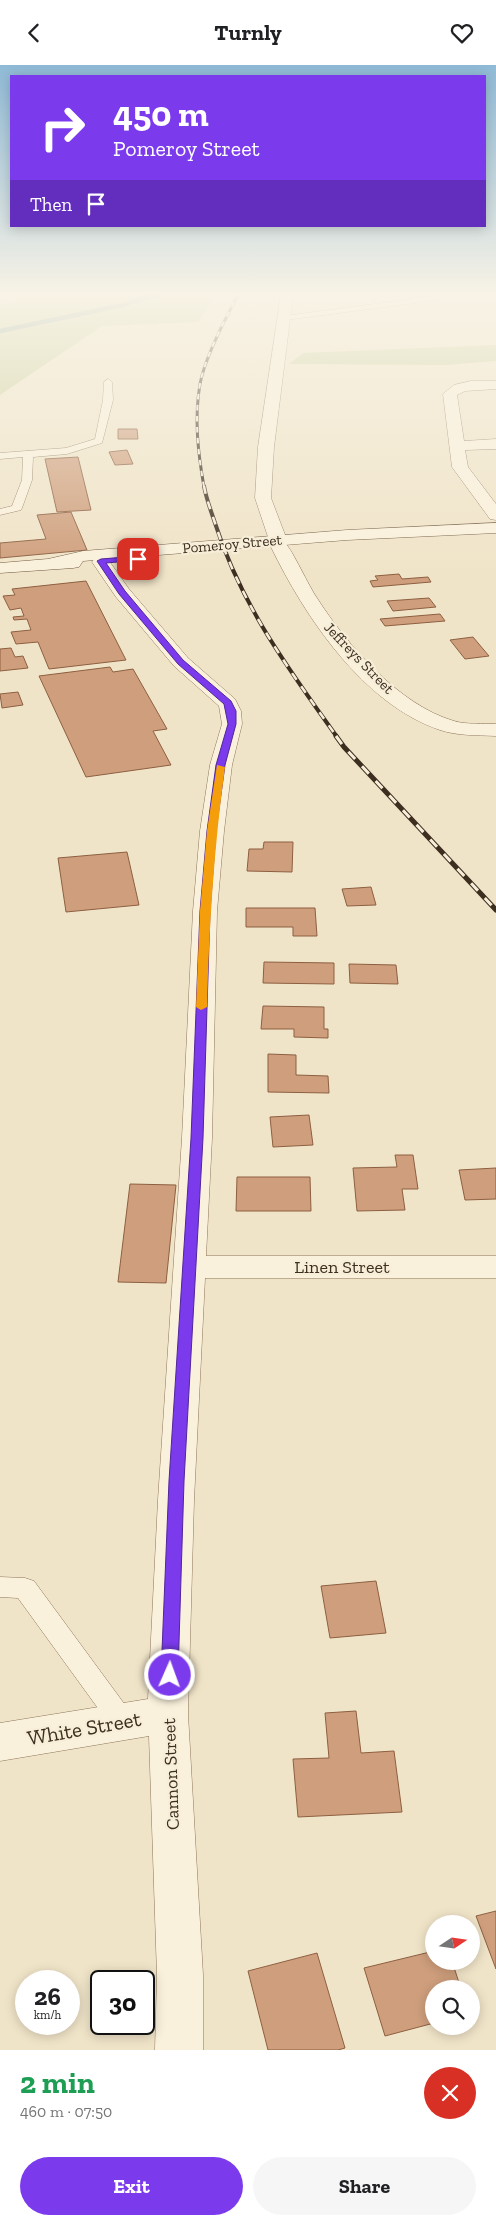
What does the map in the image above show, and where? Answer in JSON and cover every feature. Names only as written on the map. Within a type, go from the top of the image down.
[{"type":"street","name":"Jeffreys Street","points":[[275,388],[266,447],[264,498],[279,544],[311,605],[335,637],[384,688],[414,711],[448,725],[496,730]]},
{"type":"street","points":[[462,388],[452,391],[450,394],[460,467],[496,515]]},
{"type":"street","points":[[458,446],[496,444]]},
{"type":"street","name":"Pomeroy Street","points":[[54,563],[83,556],[496,528]]},
{"type":"street","name":"Pomeroy Street","points":[[0,568],[101,561],[279,544]]},
{"type":"street","name":"Cannon Street","points":[[101,561],[122,593],[181,662],[228,703],[232,724],[221,765],[213,822],[205,911],[197,1138],[188,1267],[176,1500],[168,1714],[180,1975],[179,2050]]},
{"type":"street","name":"Linen Street","points":[[188,1267],[496,1267]]},
{"type":"street","name":"White Street","points":[[0,1742],[168,1714]]},
{"type":"lane","points":[[0,456],[67,451],[99,441],[108,400],[108,388]]},
{"type":"lane","points":[[0,513],[17,508],[27,480],[28,455]]},
{"type":"lane","points":[[0,1587],[25,1589],[122,1721]]},
{"type":"green space","points":[[0,388],[11,388],[0,395]]},
{"type":"building","points":[[118,429],[137,429],[138,439],[118,439]]},
{"type":"building","points":[[127,450],[133,464],[115,465],[109,452]]},
{"type":"building","points":[[78,457],[91,510],[57,512],[45,459]]},
{"type":"building","points":[[71,512],[87,550],[0,558],[0,543],[46,539],[37,515]]},
{"type":"building","points":[[399,574],[402,579],[428,577],[431,582],[373,587],[370,581],[378,580],[375,576]]},
{"type":"building","points":[[86,581],[126,660],[49,669],[38,642],[16,644],[11,632],[31,630],[27,619],[14,620],[13,617],[24,616],[21,608],[10,610],[3,596],[15,595],[12,589]]},
{"type":"building","points":[[429,598],[436,607],[393,611],[387,601]]},
{"type":"building","points":[[440,614],[445,621],[385,626],[380,619]]},
{"type":"building","points":[[473,637],[489,656],[465,659],[450,640]]},
{"type":"building","points":[[11,648],[15,657],[23,656],[28,668],[0,671],[0,649]]},
{"type":"building","points":[[110,667],[113,672],[133,669],[167,729],[153,731],[171,765],[86,777],[39,676]]},
{"type":"building","points":[[18,692],[23,705],[2,708],[0,694]]},
{"type":"building","points":[[264,842],[293,842],[292,872],[247,871],[249,849],[263,849]]},
{"type":"building","points":[[127,852],[139,905],[66,912],[58,858]]},
{"type":"building","points":[[371,887],[376,905],[347,906],[342,889]]},
{"type":"building","points":[[246,908],[315,908],[317,936],[293,936],[293,927],[246,927]]},
{"type":"building","points":[[264,962],[334,963],[334,984],[263,983]]},
{"type":"building","points":[[349,964],[396,965],[398,984],[350,983]]},
{"type":"building","points":[[263,1006],[324,1007],[324,1029],[328,1029],[328,1038],[294,1037],[294,1029],[261,1029]]},
{"type":"building","points":[[268,1054],[296,1055],[296,1075],[328,1076],[329,1093],[268,1092]]},
{"type":"building","points":[[309,1115],[313,1145],[273,1147],[270,1117]]},
{"type":"building","points":[[395,1155],[413,1155],[418,1189],[402,1189],[405,1210],[357,1211],[353,1168],[397,1167]]},
{"type":"building","points":[[496,1168],[496,1199],[465,1200],[459,1170]]},
{"type":"building","points":[[237,1177],[310,1177],[311,1211],[236,1211]]},
{"type":"building","points":[[130,1184],[176,1185],[166,1283],[118,1282]]},
{"type":"building","points":[[376,1581],[386,1633],[330,1638],[321,1586]]},
{"type":"building","points":[[356,1711],[361,1753],[394,1751],[402,1812],[298,1817],[293,1759],[329,1758],[325,1713]]},
{"type":"building","points":[[496,1911],[496,1969],[480,1927],[480,1915]]},
{"type":"building","points":[[317,1953],[345,2048],[338,2050],[268,2050],[248,1971]]},
{"type":"building","points":[[425,1953],[425,1970],[455,1970],[458,1980],[425,1980],[425,2025],[385,2036],[364,1968]]},
{"type":"railway","points":[[199,388],[197,410],[198,435],[204,487]]},
{"type":"railway","points":[[204,486],[226,553],[252,609],[284,661],[337,737]]},
{"type":"railway","points":[[336,736],[344,747],[496,910]]},
{"type":"slow traffic","points":[[201,1007],[205,911],[212,831],[221,767]]},
{"type":"route","points":[[138,559],[101,561],[122,593],[181,662],[228,703],[232,724],[221,765],[212,831],[205,911],[197,1138],[177,1481],[170,1675]]}]
